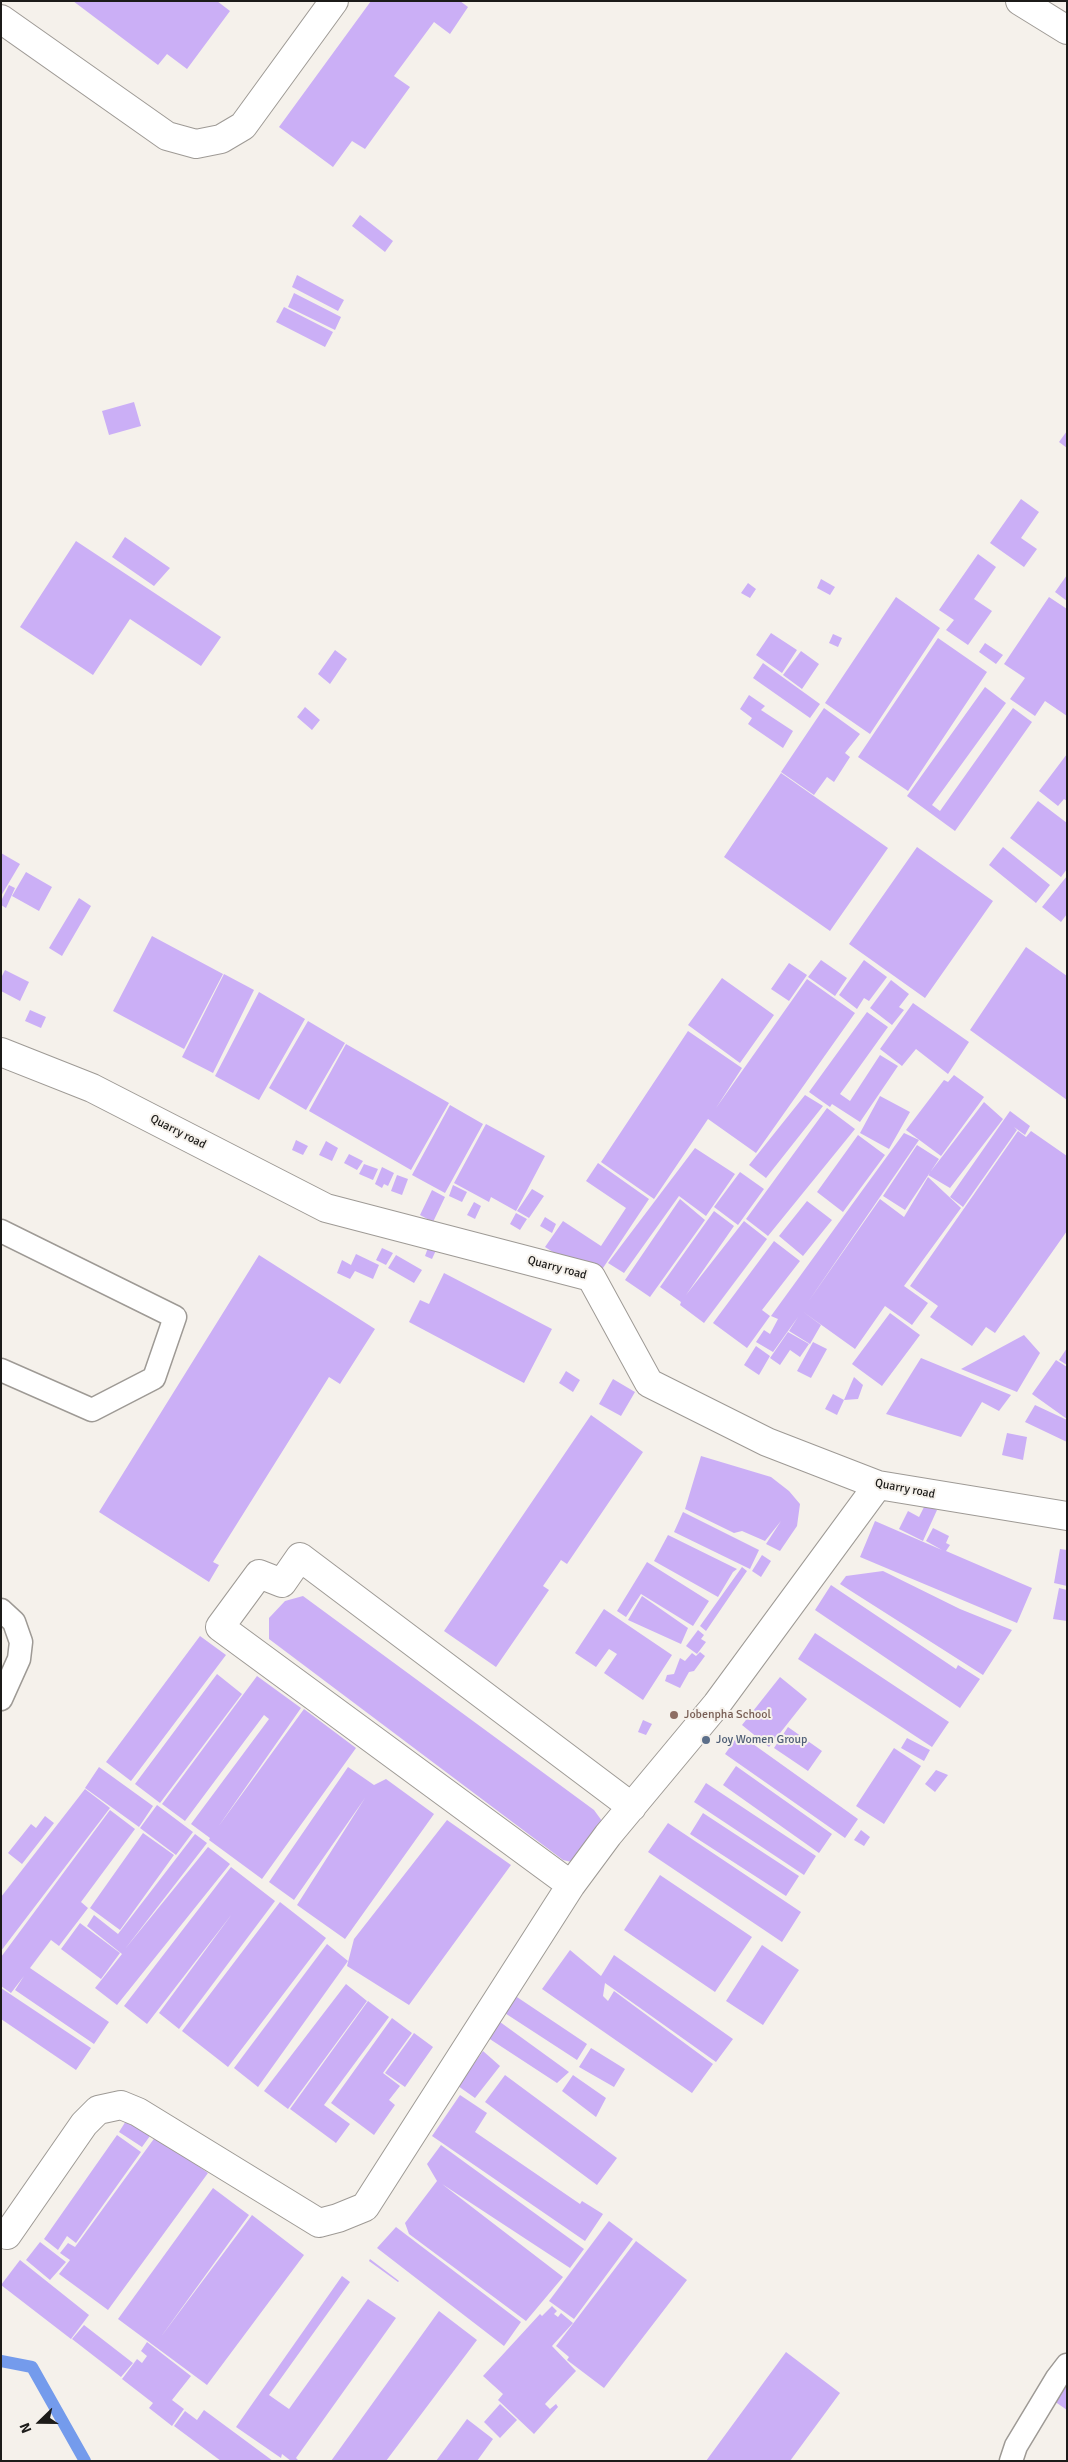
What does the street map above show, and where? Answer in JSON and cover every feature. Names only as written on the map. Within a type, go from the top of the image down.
[{"type":"street","points":[[1,19],[166,136],[196,144],[220,139],[243,126],[334,1]]},
{"type":"street","points":[[1020,1],[1067,30]]},
{"type":"street","name":"Quarry road","points":[[1,1052],[92,1088],[326,1208],[591,1276],[648,1383],[767,1442],[878,1485],[1067,1516]]},
{"type":"street","points":[[7,2234],[84,2124],[98,2110],[121,2105],[138,2112],[319,2223],[338,2218],[365,2207],[571,1885],[608,1835],[717,1704],[878,1485]]},
{"type":"street","points":[[571,1885],[220,1628],[259,1574],[282,1584],[300,1557],[632,1807]]},
{"type":"lane","points":[[1,1231],[175,1318],[154,1378],[92,1410],[1,1370]]},
{"type":"lane","points":[[1,1610],[14,1622],[21,1642],[19,1659],[1,1699]]},
{"type":"lane","points":[[1011,2461],[1016,2446],[1067,2365]]},
{"type":"building","points":[[73,1],[217,1],[230,11],[187,69],[167,54],[158,65]]},
{"type":"building","points":[[371,1],[460,1],[468,7],[450,34],[434,22],[394,76],[410,87],[365,149],[352,141],[333,167],[279,127]]},
{"type":"building","points":[[360,215],[393,241],[385,252],[352,226]]},
{"type":"building","points":[[297,275],[344,300],[338,311],[292,287]]},
{"type":"building","points":[[294,293],[341,317],[335,330],[288,307]]},
{"type":"building","points":[[284,307],[333,332],[325,347],[276,322]]},
{"type":"building","points":[[134,402],[141,426],[109,435],[102,411]]},
{"type":"building","points":[[1067,431],[1067,448],[1059,442]]},
{"type":"building","points":[[1021,499],[1039,512],[1021,538],[1037,549],[1024,567],[990,543]]},
{"type":"building","points":[[125,537],[170,568],[154,586],[112,557]]},
{"type":"building","points":[[76,541],[221,637],[201,666],[130,619],[93,675],[20,627]]},
{"type":"building","points":[[978,554],[996,567],[974,599],[992,611],[968,645],[946,630],[954,620],[939,610]]},
{"type":"building","points":[[1067,575],[1067,601],[1055,592]]},
{"type":"building","points":[[821,579],[835,587],[830,595],[817,588]]},
{"type":"building","points":[[748,583],[756,589],[750,598],[741,593]]},
{"type":"building","points":[[896,597],[940,628],[870,734],[825,703]]},
{"type":"building","points":[[1049,597],[1067,609],[1067,716],[1045,701],[1035,716],[1010,699],[1025,678],[1004,664]]},
{"type":"building","points":[[771,633],[797,650],[782,673],[756,655]]},
{"type":"building","points":[[833,634],[842,638],[838,647],[829,643]]},
{"type":"building","points":[[938,638],[987,672],[908,791],[858,757]]},
{"type":"building","points":[[985,643],[1003,655],[996,664],[979,652]]},
{"type":"building","points":[[335,650],[347,659],[330,684],[318,674]]},
{"type":"building","points":[[801,651],[819,664],[802,689],[783,675]]},
{"type":"building","points":[[763,663],[820,704],[810,718],[753,678]]},
{"type":"building","points":[[985,687],[1006,703],[932,805],[940,811],[1013,708],[1032,722],[955,831],[907,796]]},
{"type":"building","points":[[749,695],[765,706],[761,710],[793,731],[783,748],[748,724],[752,718],[740,709]]},
{"type":"building","points":[[305,707],[320,720],[312,730],[297,717]]},
{"type":"building","points":[[824,708],[860,734],[845,753],[850,757],[834,782],[827,777],[814,795],[781,772]]},
{"type":"building","points":[[1067,754],[1067,801],[1064,799],[1058,806],[1039,791]]},
{"type":"building","points":[[781,773],[888,848],[830,931],[724,857]]},
{"type":"building","points":[[1038,801],[1067,823],[1067,869],[1061,877],[1010,838]]},
{"type":"building","points":[[917,847],[993,901],[925,998],[849,944]]},
{"type":"building","points":[[1003,847],[1050,885],[1036,903],[989,865]]},
{"type":"building","points":[[1,853],[20,864],[1,896]]},
{"type":"building","points":[[26,872],[52,887],[39,911],[12,896]]},
{"type":"building","points":[[1067,876],[1067,914],[1061,922],[1042,907]]},
{"type":"building","points":[[9,885],[15,888],[6,908],[1,905],[1,901]]},
{"type":"building","points":[[79,898],[91,906],[62,956],[49,948]]},
{"type":"building","points":[[152,936],[223,974],[184,1049],[113,1011]]},
{"type":"building","points":[[1026,947],[1067,976],[1067,1100],[970,1030]]},
{"type":"building","points":[[821,960],[847,978],[835,996],[808,977]]},
{"type":"building","points":[[864,960],[887,977],[869,1001],[864,998],[857,1009],[839,995]]},
{"type":"building","points":[[789,963],[807,975],[789,1001],[771,989]]},
{"type":"building","points":[[5,970],[29,982],[20,1001],[1,991],[1,978]]},
{"type":"building","points":[[224,974],[254,990],[213,1073],[182,1057]]},
{"type":"building","points":[[722,978],[774,1015],[740,1063],[688,1025]]},
{"type":"building","points":[[807,979],[855,1013],[756,1153],[708,1119],[654,1199],[601,1162],[688,1031],[742,1068],[716,1108]]},
{"type":"building","points":[[891,980],[909,994],[899,1007],[904,1010],[892,1025],[870,1008]]},
{"type":"building","points":[[259,992],[305,1019],[259,1100],[215,1076]]},
{"type":"building","points":[[913,1003],[969,1042],[948,1074],[916,1049],[902,1066],[880,1049]]},
{"type":"building","points":[[30,1010],[46,1017],[41,1028],[25,1021]]},
{"type":"building","points":[[867,1012],[888,1027],[840,1094],[850,1101],[880,1055],[898,1066],[860,1122],[832,1104],[830,1107],[809,1092]]},
{"type":"building","points":[[308,1021],[345,1043],[306,1110],[269,1088]]},
{"type":"building","points":[[346,1044],[449,1103],[411,1170],[309,1111]]},
{"type":"building","points":[[954,1075],[984,1097],[941,1156],[906,1130],[944,1080],[948,1082]]},
{"type":"building","points":[[805,1095],[823,1106],[766,1178],[749,1165]]},
{"type":"building","points":[[880,1096],[910,1112],[889,1149],[860,1133]]},
{"type":"building","points":[[984,1102],[1003,1119],[950,1188],[928,1175]]},
{"type":"building","points":[[450,1105],[483,1124],[445,1193],[412,1175]]},
{"type":"building","points":[[827,1108],[855,1129],[768,1236],[746,1219]]},
{"type":"building","points":[[1010,1111],[1030,1126],[1025,1135],[1014,1127],[1017,1130],[963,1207],[950,1197]]},
{"type":"building","points":[[486,1124],[545,1156],[516,1211],[491,1197],[489,1202],[454,1183]]},
{"type":"building","points":[[1018,1131],[1026,1137],[1031,1131],[1067,1156],[1067,1231],[995,1333],[986,1327],[972,1346],[930,1317],[938,1306],[910,1286]]},
{"type":"building","points":[[904,1133],[919,1140],[808,1302],[880,1199],[904,1217],[928,1177],[961,1208],[904,1286],[928,1303],[912,1325],[885,1306],[855,1349],[802,1311],[821,1325],[810,1344],[789,1331],[798,1317],[773,1352],[756,1342],[764,1330],[770,1334],[778,1319],[771,1316]]},
{"type":"building","points":[[858,1135],[885,1155],[843,1212],[817,1192]]},
{"type":"building","points":[[296,1140],[308,1146],[303,1155],[292,1150]]},
{"type":"building","points":[[326,1141],[338,1148],[332,1161],[319,1155]]},
{"type":"building","points":[[917,1145],[939,1159],[905,1210],[883,1196]]},
{"type":"building","points":[[695,1148],[735,1174],[706,1216],[679,1196],[624,1273],[608,1263]]},
{"type":"building","points":[[349,1154],[363,1161],[357,1170],[344,1163]]},
{"type":"building","points":[[598,1163],[649,1199],[599,1274],[575,1266],[545,1247],[563,1221],[601,1246],[626,1208],[586,1181]]},
{"type":"building","points":[[364,1164],[378,1169],[373,1180],[359,1174]]},
{"type":"building","points":[[382,1167],[394,1173],[388,1186],[384,1184],[382,1188],[375,1184]]},
{"type":"building","points":[[740,1172],[764,1189],[738,1225],[714,1207]]},
{"type":"building","points":[[397,1175],[408,1179],[402,1195],[391,1191]]},
{"type":"building","points":[[453,1185],[467,1192],[462,1202],[449,1196]]},
{"type":"building","points":[[532,1189],[544,1196],[529,1218],[517,1211]]},
{"type":"building","points":[[432,1190],[445,1197],[433,1222],[420,1215]]},
{"type":"building","points":[[680,1199],[705,1220],[650,1297],[625,1280]]},
{"type":"building","points":[[807,1201],[832,1220],[803,1256],[779,1236]]},
{"type":"building","points":[[474,1202],[481,1206],[475,1219],[467,1215]]},
{"type":"building","points":[[714,1211],[734,1226],[686,1295],[744,1221],[767,1239],[704,1323],[680,1305],[681,1302],[660,1287]]},
{"type":"building","points":[[516,1213],[527,1219],[520,1230],[510,1224]]},
{"type":"building","points":[[545,1217],[556,1224],[552,1233],[540,1226]]},
{"type":"building","points":[[774,1241],[800,1261],[762,1310],[770,1316],[747,1348],[713,1323]]},
{"type":"building","points":[[429,1245],[437,1248],[432,1259],[425,1256]]},
{"type":"building","points":[[382,1248],[393,1253],[386,1265],[376,1260]]},
{"type":"building","points":[[356,1254],[379,1265],[373,1279],[355,1271],[350,1279],[337,1273],[342,1260],[351,1265]]},
{"type":"building","points":[[259,1255],[375,1329],[340,1384],[329,1377],[213,1562],[219,1565],[209,1582],[99,1512]]},
{"type":"building","points":[[396,1255],[422,1270],[414,1283],[388,1268]]},
{"type":"building","points":[[444,1273],[552,1329],[524,1383],[409,1322],[420,1300],[429,1304]]},
{"type":"building","points":[[890,1313],[920,1335],[882,1386],[852,1364]]},
{"type":"building","points":[[788,1332],[809,1344],[800,1357],[790,1350],[780,1365],[770,1358]]},
{"type":"building","points":[[1024,1335],[1040,1353],[1017,1392],[961,1369]]},
{"type":"building","points":[[813,1342],[827,1349],[811,1378],[797,1371]]},
{"type":"building","points":[[756,1346],[770,1356],[759,1375],[744,1365]]},
{"type":"building","points":[[1067,1348],[1067,1365],[1059,1360]]},
{"type":"building","points":[[921,1358],[1011,1395],[999,1411],[982,1402],[961,1437],[886,1414]]},
{"type":"building","points":[[1056,1360],[1067,1367],[1067,1419],[1032,1394]]},
{"type":"building","points":[[566,1371],[580,1380],[573,1392],[559,1383]]},
{"type":"building","points":[[854,1377],[863,1385],[858,1399],[844,1400]]},
{"type":"building","points":[[613,1379],[635,1392],[621,1416],[599,1404]]},
{"type":"building","points":[[833,1394],[844,1400],[837,1415],[825,1409]]},
{"type":"building","points":[[1035,1405],[1067,1420],[1067,1442],[1025,1422]]},
{"type":"building","points":[[591,1415],[643,1452],[567,1564],[561,1560],[543,1586],[549,1590],[496,1667],[444,1631]]},
{"type":"building","points":[[1007,1433],[1027,1437],[1023,1460],[1002,1455]]},
{"type":"building","points":[[701,1456],[771,1477],[789,1491],[800,1504],[797,1526],[780,1551],[766,1544],[781,1521],[765,1541],[742,1531],[734,1533],[685,1509]]},
{"type":"building","points":[[925,1505],[937,1510],[923,1541],[899,1529],[908,1511],[919,1517]]},
{"type":"building","points":[[683,1512],[759,1550],[750,1569],[674,1532]]},
{"type":"building","points":[[875,1521],[942,1550],[926,1541],[933,1528],[949,1536],[946,1543],[950,1545],[946,1551],[1032,1588],[1017,1623],[860,1557]]},
{"type":"building","points":[[668,1535],[737,1569],[733,1572],[718,1597],[654,1561]]},
{"type":"building","points":[[1060,1549],[1067,1550],[1067,1586],[1054,1583]]},
{"type":"building","points":[[762,1555],[771,1561],[761,1577],[752,1571]]},
{"type":"building","points":[[647,1562],[709,1601],[693,1626],[641,1594],[626,1617],[617,1611]]},
{"type":"building","points":[[742,1567],[747,1571],[706,1631],[700,1626]]},
{"type":"building","points":[[883,1571],[960,1609],[1012,1630],[983,1675],[840,1584],[846,1576]]},
{"type":"building","points":[[831,1585],[956,1669],[958,1665],[980,1679],[960,1708],[815,1610]]},
{"type":"building","points":[[1059,1588],[1067,1590],[1067,1621],[1053,1619]]},
{"type":"building","points":[[303,1596],[594,1810],[610,1832],[585,1865],[563,1860],[269,1639],[269,1618],[285,1601]]},
{"type":"building","points":[[642,1596],[688,1628],[681,1644],[628,1620]]},
{"type":"building","points":[[604,1609],[672,1655],[643,1700],[604,1673],[617,1654],[609,1649],[596,1667],[575,1653]]},
{"type":"building","points":[[698,1630],[704,1635],[701,1639],[706,1642],[697,1654],[686,1646]]},
{"type":"building","points":[[815,1633],[949,1722],[932,1747],[798,1659]]},
{"type":"building","points":[[200,1636],[226,1655],[131,1781],[106,1762]]},
{"type":"building","points":[[700,1652],[705,1656],[694,1671],[689,1672],[680,1688],[665,1681],[667,1675],[674,1674],[680,1658],[685,1661],[692,1653],[696,1656]]},
{"type":"building","points":[[217,1674],[242,1694],[160,1803],[135,1784]]},
{"type":"building","points":[[257,1676],[301,1708],[218,1827],[304,1709],[356,1748],[262,1879],[209,1840],[210,1838],[191,1824],[269,1719],[264,1715],[185,1821],[162,1804]]},
{"type":"building","points":[[780,1677],[807,1699],[769,1747],[742,1725]]},
{"type":"building","points":[[643,1720],[652,1724],[646,1735],[638,1732]]},
{"type":"building","points":[[788,1727],[822,1751],[808,1771],[774,1748]]},
{"type":"building","points":[[739,1734],[858,1819],[845,1838],[725,1754]]},
{"type":"building","points":[[907,1738],[930,1750],[924,1761],[901,1748]]},
{"type":"building","points":[[894,1748],[921,1766],[884,1824],[856,1806]]},
{"type":"building","points":[[736,1766],[832,1834],[819,1853],[723,1785]]},
{"type":"building","points":[[99,1767],[153,1806],[139,1827],[85,1788]]},
{"type":"building","points":[[348,1767],[374,1785],[386,1779],[434,1814],[345,1939],[297,1905],[365,1798],[294,1900],[269,1882]]},
{"type":"building","points":[[936,1770],[948,1775],[935,1792],[925,1784]]},
{"type":"building","points":[[706,1783],[816,1856],[804,1875],[694,1802]]},
{"type":"building","points":[[85,1789],[110,1808],[1,1951],[1,1897]]},
{"type":"building","points":[[157,1805],[193,1832],[176,1855],[140,1828]]},
{"type":"building","points":[[110,1810],[135,1829],[81,1902],[88,1908],[59,1946],[51,1940],[30,1968],[109,2022],[94,2044],[15,1990],[24,1976],[11,1993],[1,1986],[1,1957]]},
{"type":"building","points":[[703,1813],[799,1876],[786,1896],[690,1834]]},
{"type":"building","points":[[45,1816],[54,1823],[22,1864],[8,1853],[31,1824],[36,1828]]},
{"type":"building","points":[[447,1820],[511,1865],[409,2005],[347,1966],[354,1939]]},
{"type":"building","points":[[668,1823],[801,1912],[782,1942],[648,1852]]},
{"type":"building","points":[[861,1830],[870,1837],[864,1846],[854,1840]]},
{"type":"building","points":[[143,1833],[174,1855],[120,1930],[90,1908]]},
{"type":"building","points":[[195,1834],[207,1843],[125,1949],[208,1847],[230,1864],[117,2005],[95,1988],[122,1954],[87,1926],[94,1915],[118,1934]]},
{"type":"building","points":[[231,1867],[275,1901],[179,2029],[159,2013],[232,1914],[147,2024],[124,2006]]},
{"type":"building","points":[[660,1875],[752,1937],[715,1992],[624,1930]]},
{"type":"building","points":[[280,1902],[326,1938],[228,2067],[182,2031]]},
{"type":"building","points":[[80,1923],[120,1953],[101,1979],[61,1949]]},
{"type":"building","points":[[327,1944],[348,1961],[258,2087],[234,2068]]},
{"type":"building","points":[[762,1945],[799,1970],[763,2025],[726,2001]]},
{"type":"building","points":[[570,1950],[601,1976],[614,1955],[733,2039],[716,2062],[605,1983],[603,1996],[608,2001],[614,1991],[713,2064],[692,2093],[542,1989]]},
{"type":"building","points":[[346,1984],[367,2001],[288,2109],[264,2091]]},
{"type":"building","points":[[1,1988],[91,2048],[76,2070],[1,2019]]},
{"type":"building","points":[[505,1989],[587,2044],[577,2060],[494,2006]]},
{"type":"building","points":[[368,2001],[389,2017],[324,2105],[350,2124],[336,2143],[290,2109]]},
{"type":"building","points":[[489,2014],[569,2072],[557,2083],[476,2030]]},
{"type":"building","points":[[392,2018],[412,2033],[383,2073],[400,2086],[389,2100],[395,2105],[374,2135],[331,2103]]},
{"type":"building","points":[[414,2033],[433,2047],[405,2087],[385,2073]]},
{"type":"building","points":[[591,2048],[625,2069],[614,2087],[579,2067]]},
{"type":"building","points":[[483,2051],[500,2066],[475,2098],[458,2086]]},
{"type":"building","points":[[505,2075],[617,2158],[597,2185],[485,2102]]},
{"type":"building","points":[[573,2075],[606,2098],[596,2117],[562,2091]]},
{"type":"building","points":[[460,2095],[487,2113],[475,2132],[580,2204],[582,2201],[603,2214],[585,2241],[432,2136]]},
{"type":"building","points":[[131,2113],[155,2129],[142,2147],[119,2132]]},
{"type":"building","points":[[117,2135],[141,2152],[76,2243],[67,2236],[58,2250],[44,2239]]},
{"type":"building","points":[[156,2136],[208,2173],[108,2310],[59,2274],[70,2260],[60,2253],[68,2243],[75,2247]]},
{"type":"building","points":[[441,2145],[584,2249],[570,2268],[442,2184],[563,2277],[526,2321],[409,2234],[405,2223],[437,2181],[427,2164]]},
{"type":"building","points":[[213,2188],[249,2215],[160,2338],[252,2215],[304,2255],[207,2385],[118,2319]]},
{"type":"building","points":[[609,2221],[633,2239],[574,2319],[549,2301]]},
{"type":"building","points":[[396,2227],[521,2322],[504,2346],[377,2248]]},
{"type":"building","points":[[636,2241],[687,2280],[604,2388],[567,2360],[569,2357],[556,2346]]},
{"type":"building","points":[[40,2242],[66,2262],[50,2280],[26,2260]]},
{"type":"building","points":[[370,2259],[399,2281],[369,2261]]},
{"type":"building","points":[[20,2260],[89,2315],[71,2339],[1,2285]]},
{"type":"building","points":[[342,2276],[350,2282],[269,2395],[289,2409],[368,2299],[396,2318],[296,2458],[299,2461],[291,2461],[282,2454],[281,2458],[236,2427]]},
{"type":"building","points":[[552,2306],[557,2311],[554,2314],[558,2317],[561,2313],[573,2323],[552,2346],[576,2371],[545,2404],[550,2409],[556,2404],[558,2407],[534,2434],[498,2400],[503,2394],[483,2376],[540,2314],[542,2316]]},
{"type":"building","points":[[439,2311],[477,2340],[386,2461],[331,2461]]},
{"type":"building","points":[[84,2325],[133,2363],[121,2377],[72,2339]]},
{"type":"building","points":[[147,2342],[191,2376],[172,2400],[184,2409],[172,2426],[149,2408],[153,2403],[122,2379],[137,2359],[142,2363],[147,2356],[141,2351]]},
{"type":"building","points":[[786,2352],[840,2393],[790,2461],[706,2461]]},
{"type":"building","points":[[1067,2384],[1067,2410],[1054,2401]]},
{"type":"building","points":[[500,2404],[517,2420],[500,2438],[484,2422]]},
{"type":"building","points":[[204,2410],[273,2461],[221,2461],[174,2426],[185,2411],[197,2420]]},
{"type":"building","points":[[467,2419],[493,2439],[477,2461],[436,2461]]},
{"type":"waterway","points":[[1,2361],[32,2367],[85,2461]]},
{"type":"place","name":"Jobenpha School","points":[[674,1715]]},
{"type":"place","name":"Joy Women Group","points":[[706,1740]]}]
